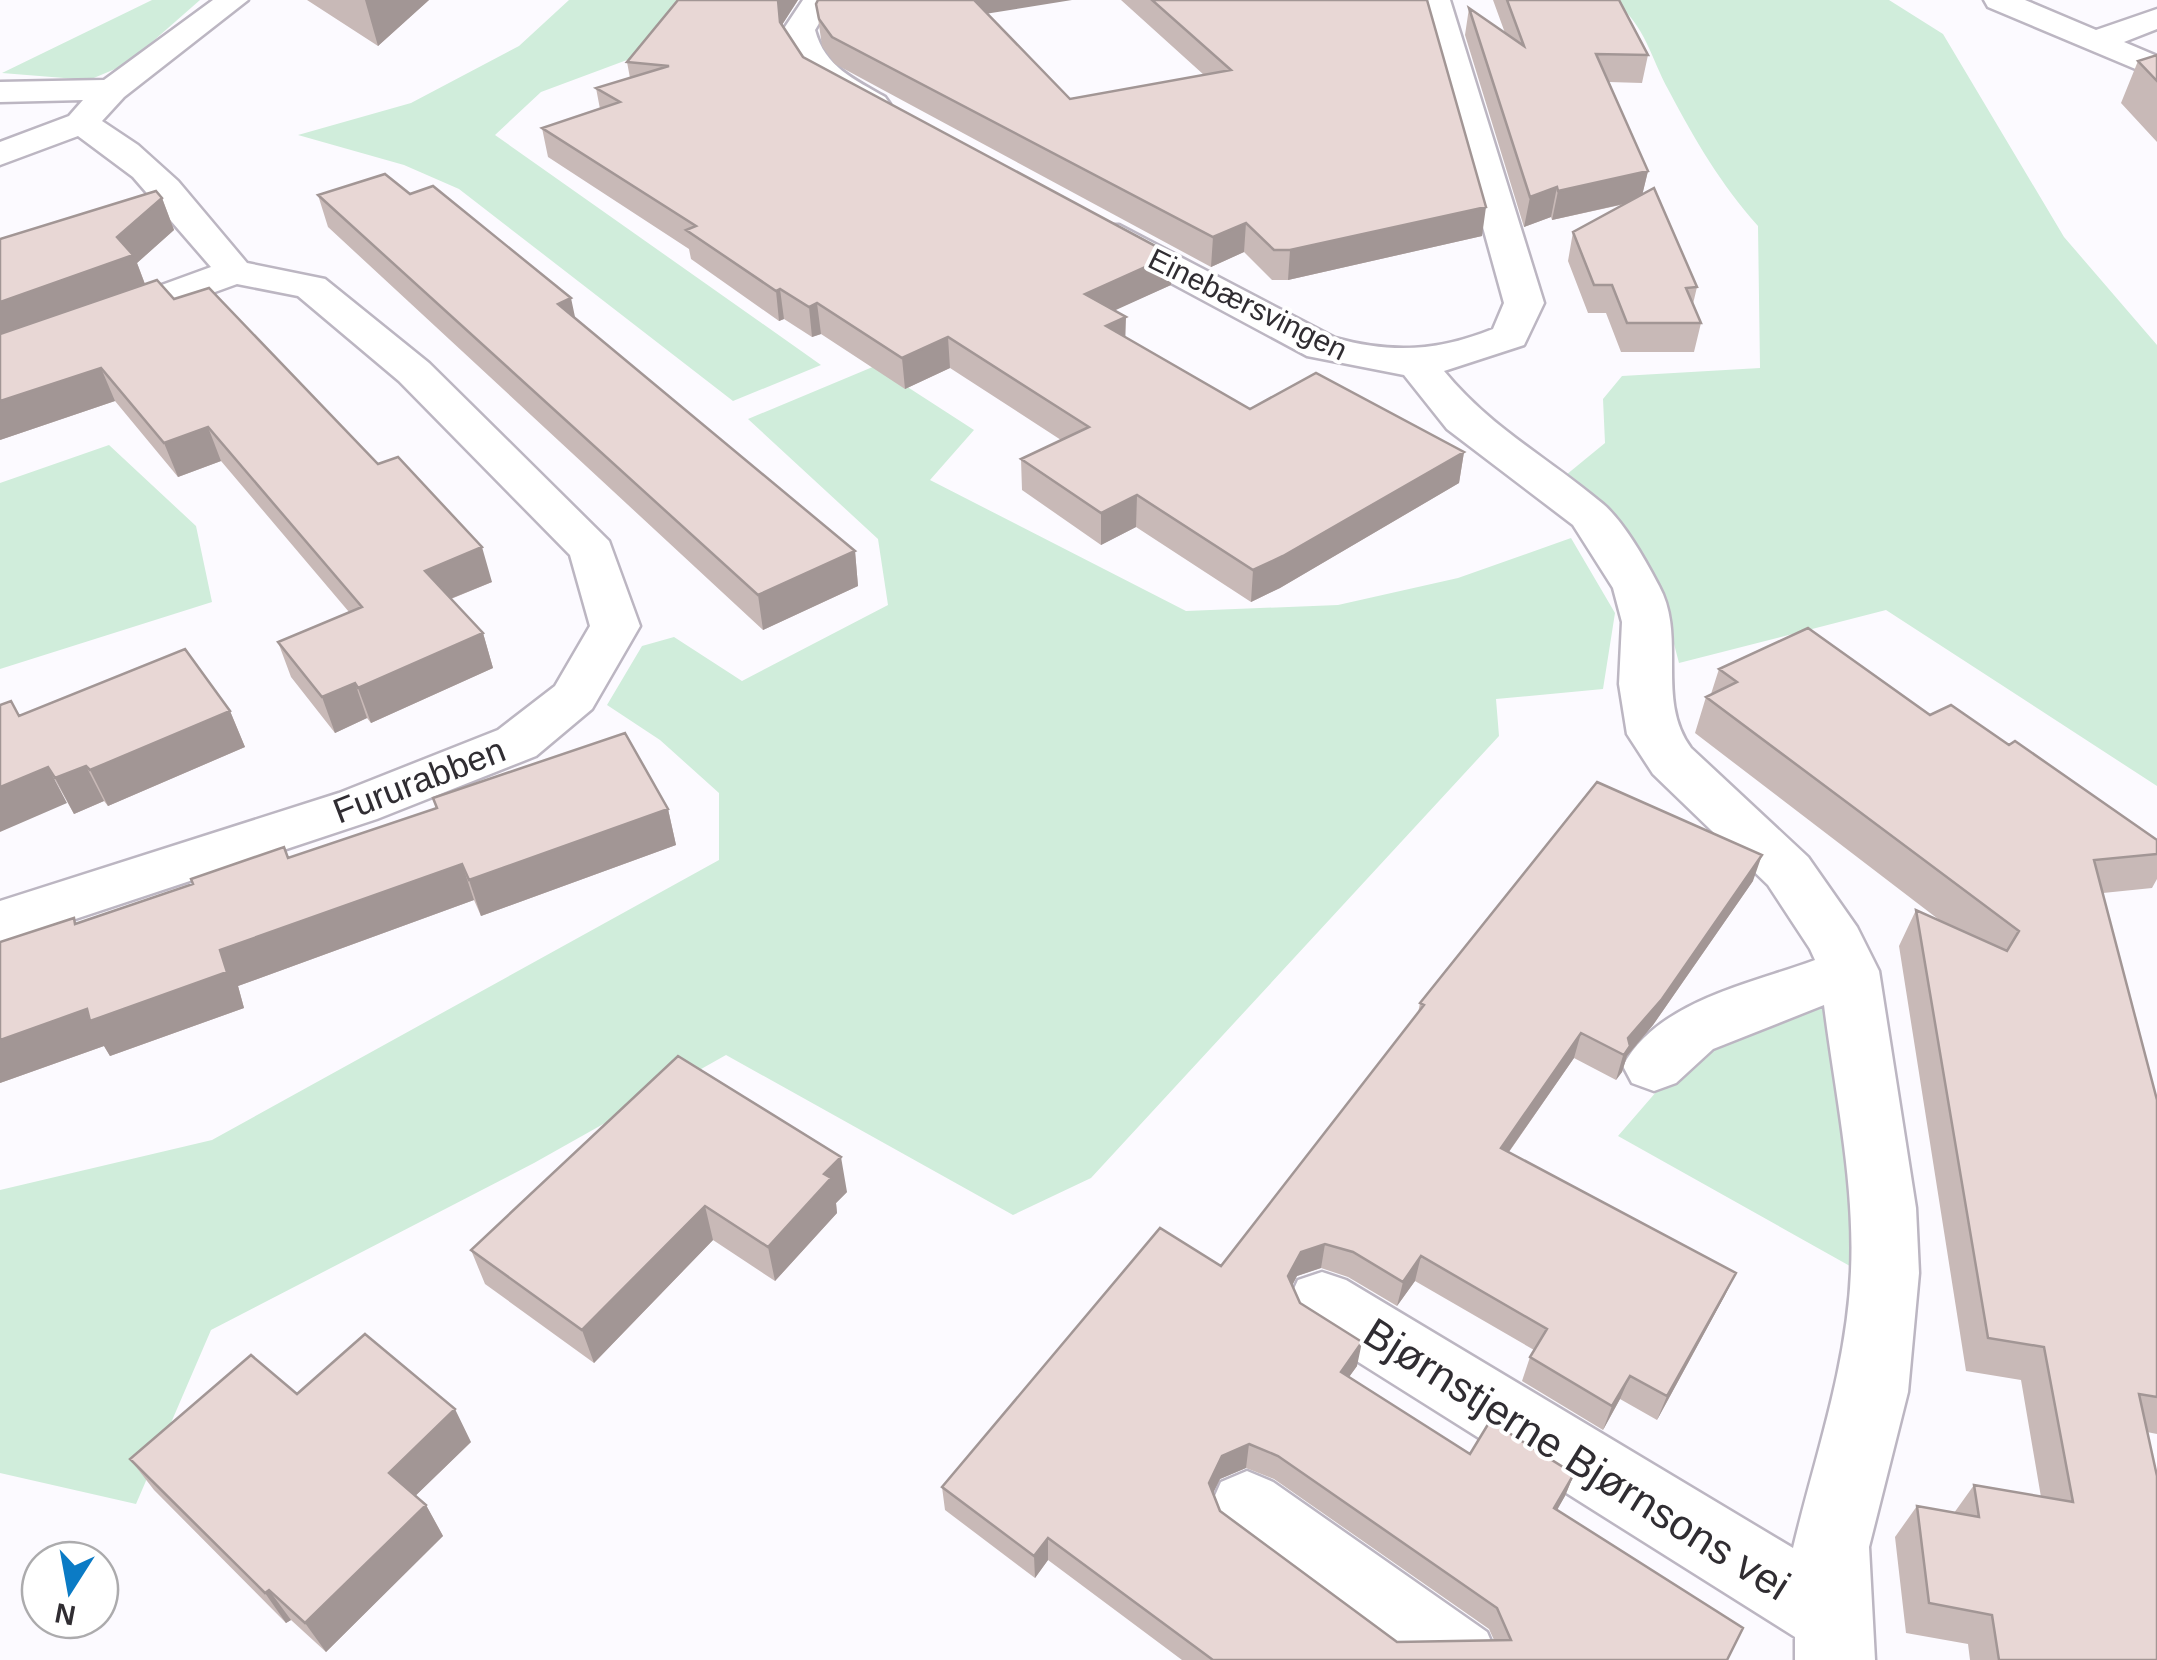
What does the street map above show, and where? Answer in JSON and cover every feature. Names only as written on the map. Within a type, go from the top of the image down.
[{"type":"street","points":[[0,154],[82,123],[112,90],[233,0]]},
{"type":"street","points":[[818,0],[799,30],[802,47],[820,74],[906,122]]},
{"type":"street","name":"Einebærsvingen","points":[[1077,216],[1322,347],[1358,358],[1416,365],[1457,360],[1510,336],[1524,303],[1435,0]]},
{"type":"street","points":[[2007,1],[2157,68]]},
{"type":"street","points":[[2095,42],[2155,21]]},
{"type":"street","points":[[0,92],[112,90]]},
{"type":"street","points":[[0,358],[234,272],[200,225],[121,145],[82,123]]},
{"type":"street","name":"Fururabben","points":[[0,924],[358,806],[517,743],[574,697],[615,626],[592,551],[414,372],[311,287],[234,272]]},
{"type":"street","name":"Bjørnstjerne Bjørnsons vei","points":[[1416,365],[1462,420],[1590,516],[1637,588],[1646,622],[1644,684],[1653,734],[1672,760],[1788,871],[1836,942],[1849,970],[1883,1208],[1885,1274],[1872,1392],[1831,1546],[1833,1638]]},
{"type":"street","points":[[1654,1066],[1691,1032],[1849,970]]},
{"type":"street","name":"Bjørnstjerne Bjørnsons vei","points":[[1322,1302],[1833,1638]]},
{"type":"street","points":[[1247,1507],[1459,1660]]},
{"type":"green space","points":[[152,0],[200,0],[127,64],[89,80],[2,73]]},
{"type":"green space","points":[[569,0],[788,0],[541,92],[495,135],[821,365],[733,401],[459,189],[404,165],[298,135],[411,103],[519,46]]},
{"type":"green space","points":[[1614,0],[1889,0],[1943,34],[2064,237],[2157,345],[2157,786],[1886,610],[1679,663],[1663,604],[1643,557],[1613,515],[1566,475],[1605,443],[1603,399],[1622,376],[1760,368],[1758,226],[1709,162],[1641,32]]},
{"type":"green space","points":[[875,366],[974,430],[930,480],[1186,611],[1338,605],[1458,578],[1571,538],[1615,613],[1603,689],[1496,699],[1499,736],[1091,1178],[1013,1215],[726,1055],[534,1163],[211,1330],[136,1504],[0,1473],[0,1190],[212,1140],[719,860],[719,793],[660,740],[607,705],[642,646],[674,637],[742,681],[888,605],[878,539],[748,419]]},
{"type":"green space","points":[[109,445],[196,526],[212,602],[0,669],[0,483]]},
{"type":"green space","points":[[1825,1000],[1842,1017],[1857,1270],[1618,1136],[1663,1084],[1736,1031]]},
{"type":"building","points":[[678,0],[778,0],[780,22],[803,57],[1172,255],[1085,294],[1126,317],[1106,326],[1250,409],[1316,373],[1464,452],[1253,570],[1137,495],[1101,513],[1021,459],[1089,427],[948,337],[902,358],[817,303],[809,307],[780,289],[776,291],[686,230],[696,226],[542,128],[620,102],[596,88],[669,66],[627,62]]},
{"type":"building","points":[[818,0],[974,0],[1070,99],[1231,70],[1152,0],[1427,0],[1486,207],[1290,250],[1274,250],[1246,223],[1213,237],[832,37],[819,19]]},
{"type":"building","points":[[1507,0],[1619,0],[1648,55],[1596,54],[1648,171],[1558,191],[1557,187],[1530,197],[1469,8],[1524,46]]},
{"type":"building","points":[[2157,55],[2157,81],[2138,61]]},
{"type":"building","points":[[385,174],[410,194],[433,186],[571,298],[558,304],[855,551],[758,595],[318,195]]},
{"type":"building","points":[[1654,188],[1697,287],[1686,288],[1701,323],[1627,323],[1612,285],[1594,285],[1573,232]]},
{"type":"building","points":[[156,191],[162,198],[117,237],[133,255],[0,302],[0,239]]},
{"type":"building","points":[[157,280],[174,299],[209,288],[378,464],[398,457],[482,547],[425,571],[483,633],[358,688],[355,683],[322,697],[278,642],[362,607],[208,427],[164,443],[101,368],[0,401],[0,334]]},
{"type":"building","points":[[1808,628],[1930,715],[1951,705],[2009,745],[2015,741],[2157,840],[2157,854],[2094,860],[2157,1100],[2157,1397],[2139,1394],[2157,1476],[2157,1660],[1999,1660],[1992,1615],[1929,1603],[1917,1506],[1979,1517],[1974,1485],[2073,1502],[2044,1347],[1988,1338],[1916,910],[2007,951],[2019,931],[1706,697],[1737,682],[1719,669]]},
{"type":"building","points":[[185,649],[230,711],[90,770],[86,766],[55,778],[48,767],[0,787],[0,705],[11,701],[19,716]]},
{"type":"building","points":[[625,733],[668,809],[469,880],[462,864],[220,950],[227,972],[90,1021],[87,1009],[0,1040],[0,942],[74,918],[75,924],[193,884],[191,879],[284,847],[288,858],[437,808],[433,798]]},
{"type":"building","points":[[1597,782],[1762,855],[1662,999],[1628,1038],[1630,1046],[1624,1055],[1581,1033],[1501,1148],[1736,1273],[1667,1396],[1630,1376],[1612,1406],[1530,1357],[1547,1329],[1421,1256],[1403,1282],[1353,1252],[1325,1244],[1301,1252],[1288,1276],[1300,1303],[1362,1342],[1341,1372],[1470,1454],[1490,1421],[1574,1474],[1554,1508],[1743,1628],[1727,1660],[1213,1660],[1048,1538],[1034,1556],[942,1487],[1160,1228],[1221,1266],[1424,1005],[1420,1003]],"holes":[[[1249,1444],[1278,1456],[1497,1608],[1511,1640],[1397,1642],[1220,1511],[1209,1483],[1222,1456]]]},
{"type":"building","points":[[678,1056],[841,1157],[824,1174],[831,1178],[768,1247],[705,1206],[582,1330],[471,1250]]},
{"type":"building","points":[[365,1334],[455,1409],[389,1473],[426,1505],[305,1623],[269,1590],[265,1593],[130,1459],[251,1355],[297,1394]]}]
